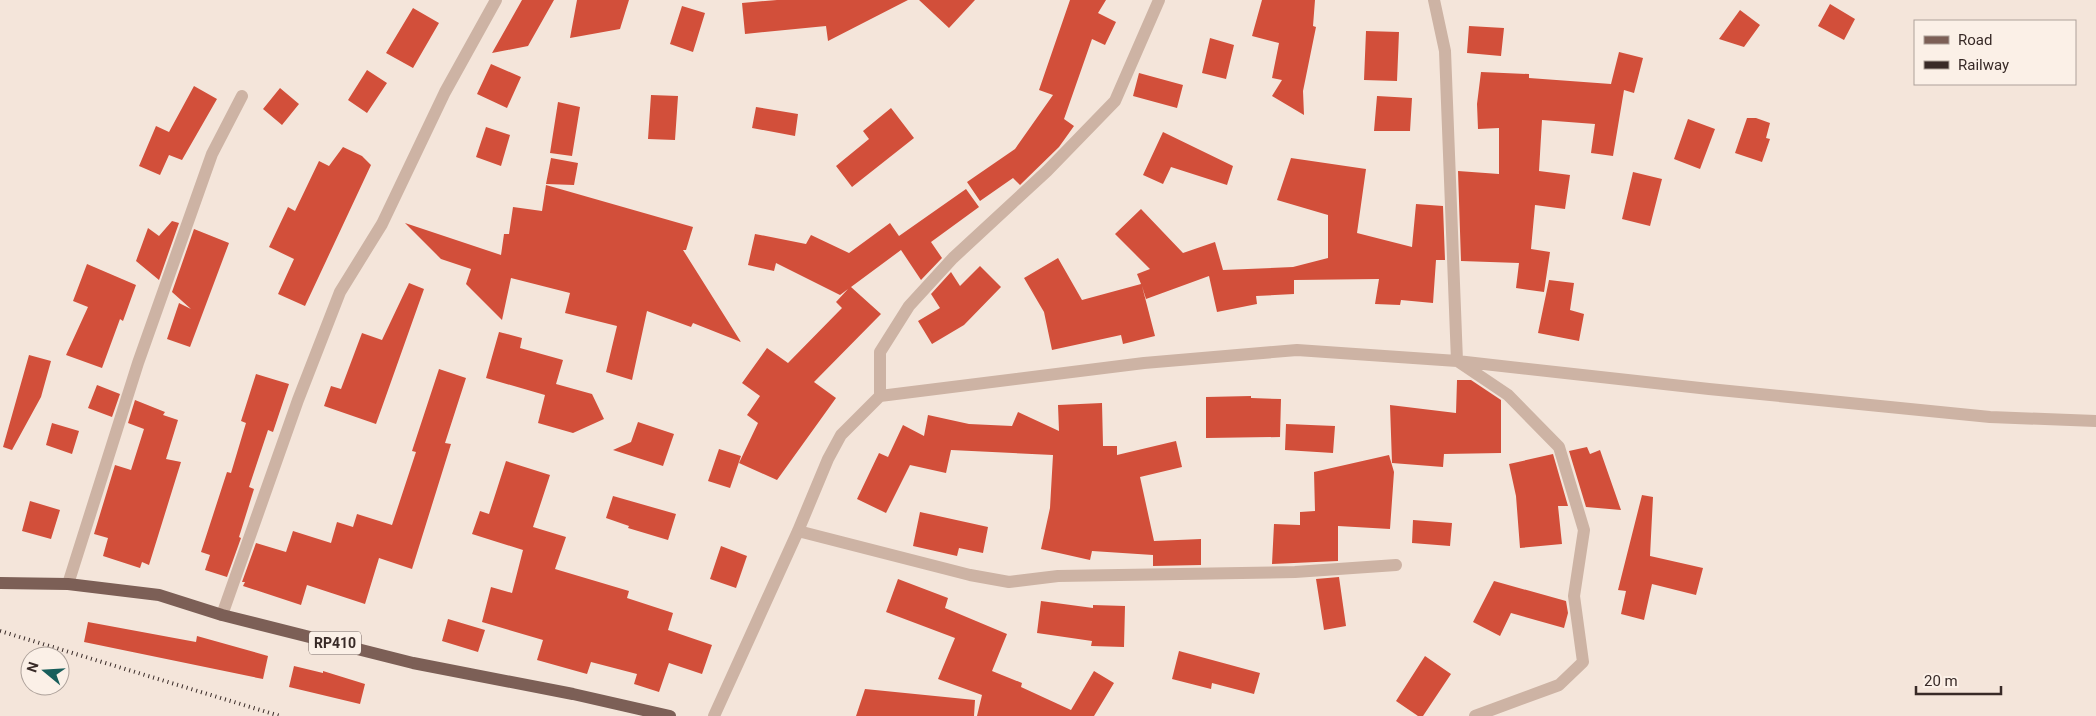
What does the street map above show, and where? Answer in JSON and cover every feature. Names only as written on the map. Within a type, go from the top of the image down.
[{"type":"main road","name":"RP410","points":[[0,583],[68,584],[159,595],[222,615],[413,663],[574,694],[670,716]]},
{"type":"street","points":[[222,615],[298,400],[340,292],[382,224],[445,92],[496,0]]},
{"type":"street","points":[[880,396],[880,352],[909,306],[953,258],[1047,171],[1115,101],[1159,0]]},
{"type":"street","points":[[1434,0],[1445,51],[1457,361]]},
{"type":"street","points":[[68,584],[138,363],[205,172],[212,154],[242,96]]},
{"type":"street","points":[[714,716],[798,531],[828,459],[841,435],[880,396],[1144,363],[1297,350],[1457,361],[1990,417],[2096,421]]},
{"type":"street","points":[[1457,361],[1508,395],[1559,447],[1584,530],[1574,596],[1583,662],[1559,685],[1475,716]]},
{"type":"street","points":[[798,531],[970,575],[1009,582],[1058,576],[1295,572],[1396,565]]},
{"type":"building","points":[[522,0],[554,0],[528,46],[492,53]]},
{"type":"building","points":[[577,0],[629,0],[620,29],[570,38]]},
{"type":"building","points":[[777,0],[908,0],[828,41],[826,26],[745,34],[742,3]]},
{"type":"building","points":[[919,0],[975,0],[949,28]]},
{"type":"building","points":[[1070,0],[1106,0],[1098,13],[1116,22],[1105,45],[1092,39],[1064,119],[1074,126],[1059,147],[1020,185],[1013,178],[980,201],[967,182],[1015,149],[1053,95],[1039,90]]},
{"type":"building","points":[[1262,0],[1315,0],[1313,26],[1316,27],[1303,91],[1304,115],[1272,96],[1282,80],[1272,78],[1279,43],[1252,36]]},
{"type":"building","points":[[1830,4],[1855,19],[1844,40],[1818,26]]},
{"type":"building","points":[[682,6],[705,13],[693,52],[670,44]]},
{"type":"building","points":[[413,8],[439,23],[413,68],[386,53]]},
{"type":"building","points":[[1740,10],[1760,25],[1744,47],[1719,39]]},
{"type":"building","points":[[1469,26],[1504,28],[1501,56],[1467,53]]},
{"type":"building","points":[[1366,31],[1399,32],[1397,81],[1364,80]]},
{"type":"building","points":[[1210,38],[1234,45],[1226,79],[1202,73]]},
{"type":"building","points":[[1619,52],[1643,58],[1634,93],[1624,90],[1613,156],[1591,153],[1595,124],[1542,120],[1539,171],[1570,175],[1565,209],[1535,205],[1531,249],[1550,252],[1544,292],[1516,288],[1519,263],[1461,261],[1458,171],[1499,174],[1499,128],[1478,129],[1477,104],[1481,72],[1529,74],[1529,78],[1611,84]]},
{"type":"building","points":[[491,64],[521,77],[507,108],[477,94]]},
{"type":"building","points":[[367,70],[387,83],[367,113],[348,100]]},
{"type":"building","points":[[1139,73],[1183,85],[1177,108],[1133,96]]},
{"type":"building","points":[[194,86],[217,99],[182,160],[169,155],[160,175],[139,166],[156,126],[169,132]]},
{"type":"building","points":[[280,88],[299,104],[282,125],[263,109]]},
{"type":"building","points":[[651,95],[678,96],[675,140],[648,139]]},
{"type":"building","points":[[1377,96],[1412,98],[1410,131],[1374,131]]},
{"type":"building","points":[[558,102],[580,107],[572,156],[550,153]]},
{"type":"building","points":[[756,107],[798,114],[795,136],[752,128]]},
{"type":"building","points":[[891,108],[914,138],[852,187],[836,166],[869,139],[863,131]]},
{"type":"building","points":[[1747,118],[1756,118],[1770,123],[1766,138],[1770,139],[1762,162],[1735,153]]},
{"type":"building","points":[[1688,119],[1715,129],[1700,169],[1674,159]]},
{"type":"building","points":[[486,127],[510,135],[501,166],[476,157]]},
{"type":"building","points":[[1163,132],[1233,166],[1227,185],[1171,167],[1163,184],[1143,175]]},
{"type":"building","points":[[343,147],[362,156],[371,165],[305,306],[278,294],[294,259],[269,247],[288,207],[295,211],[319,161],[329,166]]},
{"type":"building","points":[[551,158],[578,163],[574,185],[546,184]]},
{"type":"building","points":[[1291,158],[1366,169],[1357,233],[1412,247],[1416,204],[1443,206],[1445,260],[1436,260],[1433,303],[1401,300],[1400,305],[1375,304],[1379,279],[1294,280],[1294,294],[1256,296],[1257,304],[1217,312],[1209,276],[1146,299],[1142,286],[1155,336],[1123,344],[1121,335],[1052,350],[1044,312],[1024,278],[1058,258],[1082,300],[1141,284],[1137,274],[1150,269],[1115,234],[1141,209],[1183,253],[1215,242],[1223,270],[1293,267],[1328,258],[1328,215],[1277,200]]},
{"type":"building","points":[[1633,172],[1662,179],[1650,226],[1622,219]]},
{"type":"building","points":[[546,185],[693,227],[686,250],[683,250],[741,342],[693,323],[691,327],[647,311],[632,380],[606,372],[617,326],[565,313],[570,293],[511,278],[502,320],[466,284],[471,269],[441,259],[405,223],[501,255],[504,234],[509,234],[513,207],[542,211]]},
{"type":"building","points":[[966,189],[979,207],[931,242],[942,258],[921,280],[901,250],[851,287],[881,314],[814,382],[836,398],[777,480],[739,463],[758,423],[747,415],[760,396],[742,383],[767,348],[788,363],[842,308],[836,302],[848,289],[840,295],[776,263],[774,271],[748,265],[755,234],[806,244],[811,235],[849,253],[890,223],[899,236]]},
{"type":"building","points":[[172,221],[179,223],[159,280],[136,261],[148,228],[159,236]]},
{"type":"building","points":[[194,229],[229,243],[190,347],[167,339],[179,303],[191,309],[172,292]]},
{"type":"building","points":[[87,264],[136,285],[123,321],[120,319],[102,368],[66,355],[88,307],[73,301]]},
{"type":"building","points":[[980,266],[1001,287],[964,325],[932,344],[918,321],[940,308],[931,294],[951,272],[960,286]]},
{"type":"building","points":[[1549,280],[1574,283],[1570,310],[1584,314],[1579,341],[1538,333]]},
{"type":"building","points":[[409,283],[424,289],[376,424],[324,406],[331,386],[341,389],[362,333],[382,340]]},
{"type":"building","points":[[499,332],[522,338],[520,348],[563,360],[556,384],[592,394],[604,419],[573,433],[538,423],[545,395],[486,378]]},
{"type":"building","points":[[29,355],[51,361],[41,397],[12,450],[3,447]]},
{"type":"building","points":[[439,369],[466,378],[445,443],[451,444],[412,569],[379,558],[365,604],[307,585],[301,605],[243,586],[245,582],[242,582],[256,543],[286,552],[293,531],[331,543],[337,522],[353,527],[357,514],[392,525],[416,452],[412,451]]},
{"type":"building","points":[[256,374],[289,384],[273,432],[268,430],[249,487],[254,489],[239,537],[241,538],[227,577],[205,570],[210,555],[201,552],[227,472],[231,473],[246,423],[241,421]]},
{"type":"building","points":[[1457,380],[1471,380],[1501,400],[1501,453],[1444,454],[1443,467],[1392,463],[1390,405],[1456,413]]},
{"type":"building","points":[[97,385],[120,394],[112,417],[88,408]]},
{"type":"building","points":[[1251,396],[1251,398],[1281,399],[1280,437],[1206,438],[1206,397]]},
{"type":"building","points":[[135,400],[165,412],[163,415],[178,420],[166,459],[181,462],[149,565],[142,562],[140,568],[103,556],[108,538],[94,534],[115,465],[131,470],[144,429],[128,423]]},
{"type":"building","points":[[1102,403],[1103,446],[1117,446],[1117,455],[1176,441],[1182,467],[1140,477],[1154,541],[1201,539],[1201,565],[1153,566],[1153,555],[1092,551],[1090,560],[1041,549],[1050,508],[1053,455],[951,450],[946,473],[910,465],[886,513],[857,499],[879,453],[888,457],[903,425],[924,436],[928,415],[969,424],[1012,426],[1018,412],[1059,431],[1058,405]]},
{"type":"building","points":[[638,422],[674,434],[663,466],[613,450],[631,442]]},
{"type":"building","points":[[52,423],[79,431],[72,454],[46,445]]},
{"type":"building","points":[[1286,424],[1335,426],[1333,453],[1285,450]]},
{"type":"building","points":[[1587,447],[1590,454],[1600,450],[1621,510],[1586,507],[1569,451]]},
{"type":"building","points":[[719,449],[741,456],[730,488],[708,481]]},
{"type":"building","points":[[1553,454],[1568,506],[1558,506],[1562,544],[1520,548],[1516,496],[1509,464]]},
{"type":"building","points":[[1389,455],[1394,472],[1390,529],[1338,526],[1338,561],[1272,564],[1274,524],[1300,525],[1300,512],[1315,511],[1314,472]]},
{"type":"building","points":[[506,461],[550,475],[533,527],[566,537],[555,569],[629,591],[627,598],[673,613],[668,630],[712,645],[702,674],[669,663],[659,692],[634,684],[637,674],[591,662],[587,674],[537,660],[543,640],[482,622],[491,587],[512,593],[523,550],[472,534],[480,511],[489,514]]},
{"type":"building","points":[[1642,495],[1653,497],[1650,556],[1703,568],[1696,595],[1652,584],[1644,620],[1621,614],[1626,591],[1618,590]]},
{"type":"building","points":[[613,496],[676,514],[668,540],[628,528],[629,526],[606,518]]},
{"type":"building","points":[[30,501],[60,510],[51,539],[22,531]]},
{"type":"building","points":[[920,512],[988,527],[983,553],[959,548],[957,556],[913,546]]},
{"type":"building","points":[[1413,520],[1452,523],[1450,546],[1412,543]]},
{"type":"building","points":[[721,546],[747,556],[736,588],[710,579]]},
{"type":"building","points":[[1339,577],[1346,626],[1324,630],[1316,579]]},
{"type":"building","points":[[898,579],[948,598],[945,608],[1007,634],[992,671],[1022,683],[1021,687],[1071,710],[1094,671],[1114,683],[1094,716],[977,716],[982,695],[938,679],[955,638],[886,612]]},
{"type":"building","points":[[1494,581],[1566,601],[1568,613],[1564,628],[1511,613],[1500,636],[1473,622]]},
{"type":"building","points":[[1041,601],[1093,608],[1093,605],[1125,606],[1124,647],[1091,646],[1092,641],[1037,633]]},
{"type":"building","points":[[448,619],[485,630],[478,652],[442,641]]},
{"type":"building","points":[[88,622],[196,642],[197,636],[268,656],[263,679],[84,642]]},
{"type":"building","points":[[1179,651],[1260,673],[1254,694],[1212,683],[1211,689],[1172,679]]},
{"type":"building","points":[[1425,656],[1451,674],[1423,716],[1418,716],[1396,701]]},
{"type":"building","points":[[294,666],[323,673],[323,671],[365,684],[360,704],[289,687]]},
{"type":"building","points":[[865,689],[975,700],[974,716],[856,716]]},
{"type":"railway","points":[[0,631],[280,716]]}]
